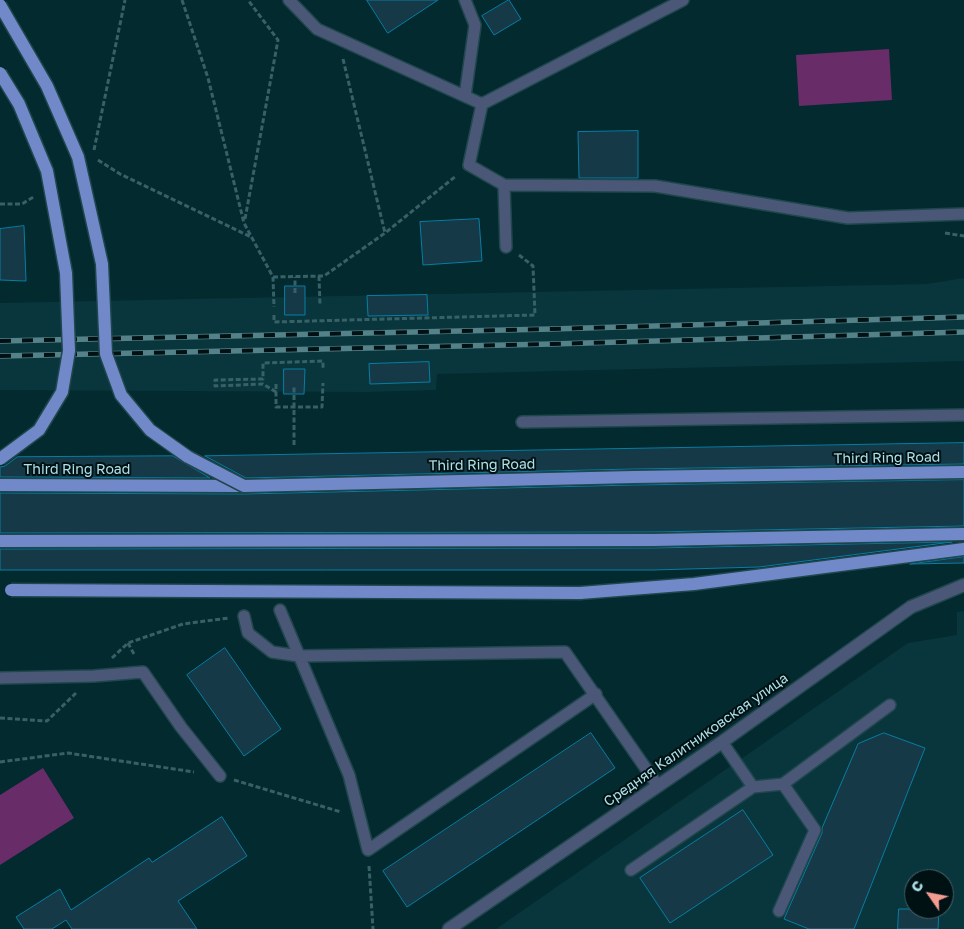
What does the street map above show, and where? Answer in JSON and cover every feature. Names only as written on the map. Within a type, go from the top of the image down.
[{"type":"main road","points":[[0,5],[47,86],[78,157],[102,264],[106,354],[121,395],[150,430],[188,457],[244,486]]},
{"type":"main road","points":[[0,73],[19,104],[47,171],[66,273],[70,352],[62,392],[39,430],[0,459]]},
{"type":"main road","name":"Third Ring Road","points":[[0,485],[244,486],[964,472]]},
{"type":"main road","points":[[0,541],[653,540],[964,534]]},
{"type":"main road","points":[[5,590],[580,593],[694,584],[964,549]]},
{"type":"street","name":"Средняя Калитниковская улица","points":[[449,929],[722,742],[911,607],[964,585]]},
{"type":"lane","points":[[289,0],[317,29],[482,104]]},
{"type":"lane","points":[[465,0],[475,25],[465,96]]},
{"type":"lane","points":[[482,104],[683,0]]},
{"type":"lane","points":[[482,104],[469,165],[483,175],[504,185],[655,186],[848,218],[964,214]]},
{"type":"lane","points":[[504,185],[506,247]]},
{"type":"lane","points":[[522,422],[964,415]]},
{"type":"lane","points":[[280,610],[349,776],[368,850],[596,694]]},
{"type":"lane","points":[[244,616],[248,633],[272,652],[299,656],[565,652],[596,694],[658,786]]},
{"type":"lane","points":[[0,678],[94,676],[143,672],[181,727],[220,776]]},
{"type":"lane","points":[[631,870],[753,787],[783,784],[890,706]]},
{"type":"lane","points":[[722,742],[753,787]]},
{"type":"lane","points":[[779,911],[815,830],[783,784]]},
{"type":"path","points":[[94,153],[125,0]]},
{"type":"path","points":[[182,0],[208,78],[244,222],[273,277],[274,307]]},
{"type":"path","points":[[244,222],[278,40],[248,0]]},
{"type":"path","points":[[338,39],[385,233]]},
{"type":"path","points":[[96,159],[120,174],[251,238]]},
{"type":"path","points":[[273,277],[324,276],[385,233],[469,165]]},
{"type":"path","points":[[274,316],[274,322],[535,315],[534,266],[506,247]]},
{"type":"path","points":[[319,276],[320,306]]},
{"type":"path","points":[[295,277],[295,293]]},
{"type":"path","points":[[320,314],[321,321]]},
{"type":"path","points":[[276,392],[263,384],[215,386],[214,380],[263,379],[263,363],[322,361],[322,368]]},
{"type":"path","points":[[276,369],[277,362]]},
{"type":"path","points":[[276,384],[276,406],[322,407],[323,383]]},
{"type":"path","points":[[294,387],[294,445]]},
{"type":"path","points":[[0,718],[48,721],[128,642],[183,624],[244,616]]},
{"type":"path","points":[[0,762],[68,752],[220,776],[360,819]]},
{"type":"path","points":[[368,850],[373,929]]},
{"type":"shaded area","points":[[889,49],[892,100],[799,106],[796,55]]},
{"type":"shaded area","points":[[964,278],[964,361],[437,374],[436,390],[366,392],[0,390],[0,303],[927,284]]},
{"type":"shaded area","points":[[964,611],[964,929],[496,929],[908,643],[957,635],[957,612]]},
{"type":"shaded area","points":[[43,768],[74,818],[0,865],[0,795]]},
{"type":"building","points":[[367,0],[438,0],[388,33]]},
{"type":"building","points":[[509,0],[521,19],[494,35],[482,16]]},
{"type":"building","points":[[638,131],[638,178],[579,178],[578,132]]},
{"type":"building","points":[[479,219],[482,261],[423,265],[420,222]]},
{"type":"building","points":[[24,226],[26,281],[0,280],[0,229]]},
{"type":"building","points":[[285,286],[305,286],[305,315],[285,315]]},
{"type":"building","points":[[427,295],[428,315],[368,316],[367,296]]},
{"type":"building","points":[[429,362],[430,382],[370,384],[369,364]]},
{"type":"building","points":[[284,369],[305,369],[304,394],[284,394]]},
{"type":"building","points":[[964,443],[964,464],[246,478],[205,456]]},
{"type":"building","points":[[173,456],[210,478],[0,477],[0,467],[5,466],[17,457]]},
{"type":"building","points":[[964,480],[964,526],[653,532],[0,533],[0,493],[244,494]]},
{"type":"building","points":[[952,542],[759,567],[653,570],[0,570],[0,549],[653,548]]},
{"type":"building","points":[[964,557],[964,563],[910,564]]},
{"type":"building","points":[[225,648],[281,729],[244,756],[187,675]]},
{"type":"building","points":[[591,733],[615,768],[407,907],[383,871]]},
{"type":"building","points":[[884,733],[925,748],[854,929],[809,929],[784,919],[822,833],[822,828],[858,744]]},
{"type":"building","points":[[743,810],[773,855],[670,923],[640,878]]},
{"type":"building","points":[[222,817],[247,856],[178,901],[197,929],[72,929],[66,920],[52,929],[24,929],[16,917],[60,889],[71,910],[149,858],[152,862]]},
{"type":"building","points":[[899,909],[904,909],[904,919],[938,919],[938,929],[898,929]]},
{"type":"railway","points":[[0,341],[552,329],[964,317]]},
{"type":"railway","points":[[0,356],[552,344],[964,332]]}]
